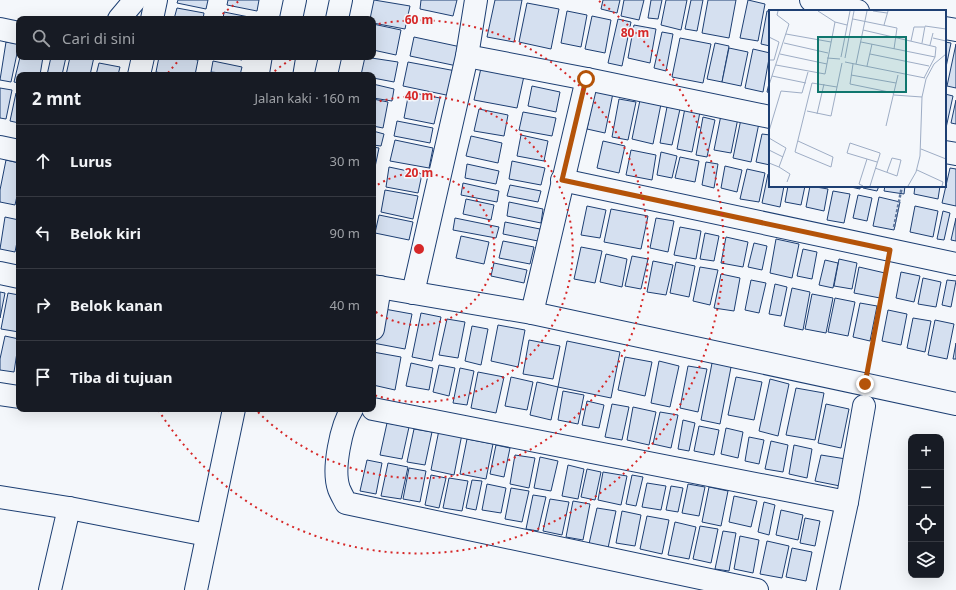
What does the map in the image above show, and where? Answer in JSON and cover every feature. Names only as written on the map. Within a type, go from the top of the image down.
[{"type":"street","points":[[122,16],[135,0]]},
{"type":"street","points":[[153,16],[156,0]]},
{"type":"street","points":[[291,16],[294,0]]},
{"type":"street","points":[[338,16],[341,0]]},
{"type":"street","points":[[413,293],[467,56],[476,0]]},
{"type":"street","points":[[811,0],[854,8]]},
{"type":"street","points":[[946,28],[956,30]]},
{"type":"street","points":[[0,29],[16,32]]},
{"type":"street","points":[[467,56],[769,117]]},
{"type":"street","points":[[282,72],[284,60]]},
{"type":"street","points":[[327,72],[329,60]]},
{"type":"street","points":[[532,313],[586,79]]},
{"type":"street","points":[[0,147],[16,150]]},
{"type":"street","points":[[946,152],[956,154]]},
{"type":"street","points":[[562,180],[956,264]]},
{"type":"street","points":[[0,273],[16,276]]},
{"type":"street","points":[[376,287],[532,313],[956,404]]},
{"type":"street","points":[[0,394],[16,397]]},
{"type":"street","points":[[828,590],[847,502],[864,406]]},
{"type":"street","points":[[376,410],[847,502]]},
{"type":"street","points":[[196,590],[233,412]]},
{"type":"street","points":[[350,412],[346,418],[338,453],[338,488],[346,503],[757,590]]},
{"type":"street","points":[[0,497],[69,508],[207,535]]},
{"type":"street","points":[[50,590],[69,508]]},
{"type":"path","points":[[865,384],[902,187]]},
{"type":"building","points":[[178,0],[208,0],[206,9],[177,3]]},
{"type":"building","points":[[228,0],[259,0],[257,11],[227,5]]},
{"type":"building","points":[[374,0],[410,6],[405,29],[376,24],[376,16],[371,16]]},
{"type":"building","points":[[421,0],[457,0],[453,16],[420,9]]},
{"type":"building","points":[[495,0],[522,0],[514,42],[487,37]]},
{"type":"building","points":[[603,0],[620,0],[617,13],[601,9]]},
{"type":"building","points":[[624,0],[644,0],[639,20],[621,16]]},
{"type":"building","points":[[651,0],[662,0],[658,19],[648,18]]},
{"type":"building","points":[[666,0],[687,0],[681,30],[661,25]]},
{"type":"building","points":[[691,0],[703,0],[697,31],[685,29]]},
{"type":"building","points":[[708,0],[736,0],[729,38],[702,33]]},
{"type":"building","points":[[748,0],[765,4],[758,41],[740,38]]},
{"type":"building","points":[[527,3],[559,9],[551,49],[519,42]]},
{"type":"building","points":[[177,8],[204,13],[204,16],[175,16]]},
{"type":"building","points":[[567,11],[587,15],[581,47],[561,43]]},
{"type":"building","points":[[767,11],[769,11],[769,46],[761,44]]},
{"type":"building","points":[[224,12],[244,16],[223,16]]},
{"type":"building","points":[[592,16],[611,20],[605,53],[585,49]]},
{"type":"building","points":[[618,19],[631,22],[622,66],[608,63]]},
{"type":"building","points":[[376,25],[401,30],[396,55],[376,51]]},
{"type":"building","points":[[634,25],[656,29],[650,63],[628,58]]},
{"type":"building","points":[[662,32],[673,34],[666,71],[654,68]]},
{"type":"building","points":[[414,37],[461,47],[457,66],[410,56]]},
{"type":"building","points":[[680,38],[711,44],[703,83],[672,77]]},
{"type":"building","points":[[6,42],[16,44],[16,58],[11,82],[0,80]]},
{"type":"building","points":[[946,42],[951,43],[946,67]]},
{"type":"building","points":[[715,43],[729,46],[722,82],[707,79]]},
{"type":"building","points":[[956,44],[956,88],[947,86]]},
{"type":"building","points":[[729,48],[748,52],[741,86],[722,82]]},
{"type":"building","points":[[753,49],[769,53],[763,92],[745,88]]},
{"type":"building","points":[[376,59],[398,62],[394,82],[376,79],[376,72],[362,72],[364,60],[376,60]]},
{"type":"building","points":[[19,60],[42,60],[40,72],[16,72]]},
{"type":"building","points":[[50,60],[65,60],[63,72],[48,72]]},
{"type":"building","points":[[69,60],[93,60],[91,72],[67,72]]},
{"type":"building","points":[[158,60],[198,60],[196,72],[156,72]]},
{"type":"building","points":[[213,61],[242,67],[241,72],[211,72]]},
{"type":"building","points":[[408,62],[456,71],[451,96],[403,86]]},
{"type":"building","points":[[99,63],[120,67],[119,72],[97,72]]},
{"type":"building","points":[[481,68],[524,76],[517,108],[474,100]]},
{"type":"building","points":[[376,85],[394,89],[392,101],[376,98]]},
{"type":"building","points":[[532,86],[560,92],[556,112],[528,106]]},
{"type":"building","points":[[0,88],[12,90],[6,119],[0,118]]},
{"type":"building","points":[[595,89],[613,93],[605,133],[587,129]]},
{"type":"building","points":[[409,92],[440,98],[434,124],[404,118]]},
{"type":"building","points":[[16,93],[16,122],[10,121]]},
{"type":"building","points":[[946,94],[953,96],[946,128]]},
{"type":"building","points":[[619,99],[636,102],[628,140],[612,137]]},
{"type":"building","points":[[376,100],[388,102],[383,128],[376,127]]},
{"type":"building","points":[[640,100],[661,104],[653,144],[632,139]]},
{"type":"building","points":[[956,100],[956,124],[951,123]]},
{"type":"building","points":[[667,107],[680,109],[672,145],[660,143]]},
{"type":"building","points":[[685,108],[700,112],[692,152],[677,149]]},
{"type":"building","points":[[479,109],[508,115],[504,136],[474,131]]},
{"type":"building","points":[[523,112],[556,118],[552,136],[519,130]]},
{"type":"building","points":[[721,115],[738,118],[731,153],[714,150]]},
{"type":"building","points":[[703,117],[715,120],[707,157],[696,155]]},
{"type":"building","points":[[741,119],[759,123],[751,162],[733,158]]},
{"type":"building","points":[[397,121],[433,128],[430,143],[394,136]]},
{"type":"building","points":[[376,132],[384,134],[381,146],[376,145]]},
{"type":"building","points":[[762,134],[769,135],[769,165],[756,162]]},
{"type":"building","points":[[521,135],[548,141],[544,161],[517,156]]},
{"type":"building","points":[[471,136],[502,143],[498,163],[466,156]]},
{"type":"building","points":[[395,140],[433,148],[429,168],[390,161]]},
{"type":"building","points":[[603,141],[625,146],[619,173],[597,168]]},
{"type":"building","points":[[376,148],[379,148],[376,162]]},
{"type":"building","points":[[631,150],[656,155],[652,180],[626,175]]},
{"type":"building","points":[[661,152],[677,156],[672,178],[657,175]]},
{"type":"building","points":[[680,157],[699,161],[695,182],[675,178]]},
{"type":"building","points":[[6,160],[16,162],[15,205],[0,202],[0,190]]},
{"type":"building","points":[[512,161],[545,168],[541,185],[509,179]]},
{"type":"building","points":[[706,162],[718,164],[714,188],[702,185]]},
{"type":"building","points":[[467,164],[499,171],[496,184],[465,178]]},
{"type":"building","points":[[725,166],[742,170],[737,192],[721,188]]},
{"type":"building","points":[[389,167],[422,174],[418,193],[386,187]]},
{"type":"building","points":[[950,168],[956,169],[956,206],[942,203]]},
{"type":"building","points":[[747,169],[765,173],[759,202],[740,199]]},
{"type":"building","points":[[769,174],[769,187],[784,187],[780,207],[762,203]]},
{"type":"building","points":[[463,183],[499,191],[497,202],[461,195]]},
{"type":"building","points":[[510,185],[541,191],[538,202],[507,196]]},
{"type":"building","points":[[788,187],[805,187],[801,205],[785,202]]},
{"type":"building","points":[[810,187],[828,189],[824,211],[806,207]]},
{"type":"building","points":[[864,187],[879,187],[877,191]]},
{"type":"building","points":[[885,187],[905,187],[904,194],[884,191]]},
{"type":"building","points":[[915,187],[940,187],[938,199],[914,194]]},
{"type":"building","points":[[385,190],[418,196],[413,219],[381,212]]},
{"type":"building","points":[[833,191],[850,194],[844,223],[827,220]]},
{"type":"building","points":[[858,195],[872,198],[867,221],[853,218]]},
{"type":"building","points":[[879,197],[900,202],[894,230],[873,226]]},
{"type":"building","points":[[466,199],[494,205],[491,220],[463,214]]},
{"type":"building","points":[[509,202],[543,209],[541,223],[507,216]]},
{"type":"building","points":[[587,206],[606,210],[600,238],[581,235]]},
{"type":"building","points":[[915,206],[938,211],[933,237],[910,232]]},
{"type":"building","points":[[611,209],[648,216],[641,249],[604,242]]},
{"type":"building","points":[[943,211],[950,213],[944,240],[937,239]]},
{"type":"building","points":[[379,215],[413,222],[409,240],[376,233]]},
{"type":"building","points":[[5,217],[16,219],[15,252],[0,249]]},
{"type":"building","points":[[455,218],[499,227],[496,238],[453,230]]},
{"type":"building","points":[[656,218],[674,221],[668,252],[650,248]]},
{"type":"building","points":[[956,218],[956,241],[951,240]]},
{"type":"building","points":[[505,222],[540,229],[538,241],[503,234]]},
{"type":"building","points":[[680,227],[701,231],[696,259],[674,255]]},
{"type":"building","points":[[705,233],[719,236],[714,261],[700,259]]},
{"type":"building","points":[[461,236],[489,242],[484,264],[456,258]]},
{"type":"building","points":[[726,237],[748,242],[743,267],[721,263]]},
{"type":"building","points":[[776,239],[799,244],[792,278],[770,273]]},
{"type":"building","points":[[503,241],[534,247],[530,264],[499,258]]},
{"type":"building","points":[[754,243],[767,246],[762,270],[748,267]]},
{"type":"building","points":[[581,247],[602,251],[595,283],[574,279]]},
{"type":"building","points":[[803,249],[817,252],[812,279],[797,276]]},
{"type":"building","points":[[606,254],[627,259],[622,287],[600,282]]},
{"type":"building","points":[[632,256],[648,259],[641,289],[625,286]]},
{"type":"building","points":[[839,259],[857,263],[852,289],[834,286]]},
{"type":"building","points":[[825,260],[838,263],[833,288],[819,285]]},
{"type":"building","points":[[653,261],[673,265],[666,295],[647,292]]},
{"type":"building","points":[[676,262],[695,266],[689,297],[670,293]]},
{"type":"building","points":[[494,263],[527,270],[524,283],[491,276]]},
{"type":"building","points":[[700,267],[718,270],[710,305],[693,301]]},
{"type":"building","points":[[859,267],[885,273],[880,298],[854,293]]},
{"type":"building","points":[[901,272],[920,276],[914,302],[896,298]]},
{"type":"building","points":[[721,274],[740,278],[734,311],[714,308]]},
{"type":"building","points":[[923,278],[941,282],[936,307],[918,304]]},
{"type":"building","points":[[751,280],[766,283],[759,313],[745,310]]},
{"type":"building","points":[[947,280],[956,281],[951,307],[942,305]]},
{"type":"building","points":[[775,284],[787,287],[781,316],[769,314]]},
{"type":"building","points":[[792,288],[810,292],[803,330],[784,326]]},
{"type":"building","points":[[0,292],[5,293],[0,318]]},
{"type":"building","points":[[8,293],[16,294],[16,332],[1,329]]},
{"type":"building","points":[[812,294],[833,298],[826,333],[805,329]]},
{"type":"building","points":[[835,298],[855,302],[848,336],[828,332]]},
{"type":"building","points":[[860,303],[877,306],[870,341],[853,337]]},
{"type":"building","points":[[379,308],[412,314],[405,349],[376,344],[376,326]]},
{"type":"building","points":[[888,310],[907,314],[901,345],[882,341]]},
{"type":"building","points":[[421,313],[441,317],[432,361],[412,357]]},
{"type":"building","points":[[913,318],[931,321],[925,352],[907,348]]},
{"type":"building","points":[[447,319],[465,322],[458,358],[439,355]]},
{"type":"building","points":[[935,320],[954,324],[947,359],[928,355]]},
{"type":"building","points":[[498,325],[525,330],[518,367],[491,361]]},
{"type":"building","points":[[472,326],[488,329],[481,365],[465,361]]},
{"type":"building","points":[[5,336],[16,338],[16,359],[14,372],[0,370],[0,359]]},
{"type":"building","points":[[529,340],[560,346],[553,379],[523,374]]},
{"type":"building","points":[[567,341],[620,352],[611,398],[558,387]]},
{"type":"building","points":[[956,343],[956,359],[953,359]]},
{"type":"building","points":[[376,353],[401,357],[395,390],[376,386]]},
{"type":"building","points":[[625,357],[652,362],[645,396],[618,390]]},
{"type":"building","points":[[713,358],[732,362],[720,424],[701,420]]},
{"type":"building","points":[[659,361],[679,366],[670,407],[651,403]]},
{"type":"building","points":[[411,363],[433,368],[429,390],[406,386]]},
{"type":"building","points":[[439,365],[455,368],[449,396],[433,392]]},
{"type":"building","points":[[688,366],[707,369],[698,412],[680,408]]},
{"type":"building","points":[[460,368],[474,371],[467,405],[453,403]]},
{"type":"building","points":[[478,372],[504,377],[496,413],[471,408]]},
{"type":"building","points":[[511,377],[533,382],[527,410],[505,406]]},
{"type":"building","points":[[736,377],[762,382],[754,420],[728,415]]},
{"type":"building","points":[[770,379],[789,384],[778,436],[759,431]]},
{"type":"building","points":[[537,382],[558,387],[551,420],[530,415]]},
{"type":"building","points":[[796,388],[824,393],[815,440],[786,435]]},
{"type":"building","points":[[563,391],[584,395],[578,424],[558,420]]},
{"type":"building","points":[[587,401],[604,405],[599,428],[582,425]]},
{"type":"building","points":[[612,404],[629,407],[622,440],[605,437]]},
{"type":"building","points":[[826,404],[849,409],[841,448],[818,443]]},
{"type":"building","points":[[633,407],[656,412],[649,445],[627,440]]},
{"type":"building","points":[[660,412],[678,415],[671,448],[653,444]]},
{"type":"building","points":[[683,420],[695,423],[689,451],[678,449]]},
{"type":"building","points":[[387,423],[409,427],[402,459],[380,455]]},
{"type":"building","points":[[699,426],[719,430],[714,455],[694,451]]},
{"type":"building","points":[[726,428],[743,432],[738,458],[721,454]]},
{"type":"building","points":[[414,429],[432,432],[425,465],[407,462]]},
{"type":"building","points":[[439,430],[462,434],[454,475],[431,470]]},
{"type":"building","points":[[749,437],[764,440],[759,464],[745,461]]},
{"type":"building","points":[[467,439],[493,444],[486,479],[460,474]]},
{"type":"building","points":[[771,441],[788,445],[783,472],[765,469]]},
{"type":"building","points":[[496,445],[510,448],[504,477],[490,474]]},
{"type":"building","points":[[794,445],[812,449],[807,478],[789,474]]},
{"type":"building","points":[[515,455],[535,458],[529,488],[510,484]]},
{"type":"building","points":[[821,455],[846,459],[840,486],[815,481]]},
{"type":"building","points":[[540,457],[558,461],[551,491],[534,488]]},
{"type":"building","points":[[367,460],[382,463],[376,494],[360,491]]},
{"type":"building","points":[[388,463],[408,467],[401,499],[381,496]]},
{"type":"building","points":[[568,465],[584,469],[578,499],[562,496]]},
{"type":"building","points":[[409,468],[426,471],[420,502],[403,499]]},
{"type":"building","points":[[587,469],[601,472],[595,500],[581,497]]},
{"type":"building","points":[[603,472],[627,476],[621,505],[598,500]]},
{"type":"building","points":[[431,475],[446,478],[439,508],[425,505]]},
{"type":"building","points":[[632,475],[643,477],[636,506],[626,504]]},
{"type":"building","points":[[449,478],[468,481],[462,511],[443,508]]},
{"type":"building","points":[[472,480],[482,481],[476,510],[466,508]]},
{"type":"building","points":[[647,483],[666,486],[661,510],[642,507]]},
{"type":"building","points":[[487,484],[506,488],[501,513],[482,510]]},
{"type":"building","points":[[688,484],[705,487],[699,516],[682,513]]},
{"type":"building","points":[[671,486],[683,488],[678,512],[666,510]]},
{"type":"building","points":[[709,487],[728,491],[721,526],[702,522]]},
{"type":"building","points":[[511,488],[529,491],[522,522],[505,519]]},
{"type":"building","points":[[533,495],[546,497],[538,531],[526,529]]},
{"type":"building","points":[[734,496],[757,501],[751,527],[729,522]]},
{"type":"building","points":[[550,499],[569,502],[562,535],[543,531]]},
{"type":"building","points":[[573,501],[590,504],[583,540],[566,537]]},
{"type":"building","points":[[764,502],[775,505],[769,535],[758,532]]},
{"type":"building","points":[[597,508],[616,511],[608,548],[589,544]]},
{"type":"building","points":[[781,510],[803,515],[798,540],[776,535]]},
{"type":"building","points":[[622,511],[641,515],[635,546],[616,543]]},
{"type":"building","points":[[647,516],[669,520],[662,554],[640,549]]},
{"type":"building","points":[[805,518],[820,521],[815,546],[800,543]]},
{"type":"building","points":[[675,522],[696,527],[689,559],[668,555]]},
{"type":"building","points":[[700,526],[718,529],[711,563],[693,559]]},
{"type":"building","points":[[723,531],[736,533],[729,571],[715,569]]},
{"type":"building","points":[[740,536],[759,540],[753,573],[734,569]]},
{"type":"building","points":[[767,541],[789,546],[782,578],[760,574]]},
{"type":"building","points":[[792,548],[812,552],[806,581],[786,577]]},
{"type":"route","points":[[586,79],[562,180],[890,250],[865,384]]}]
